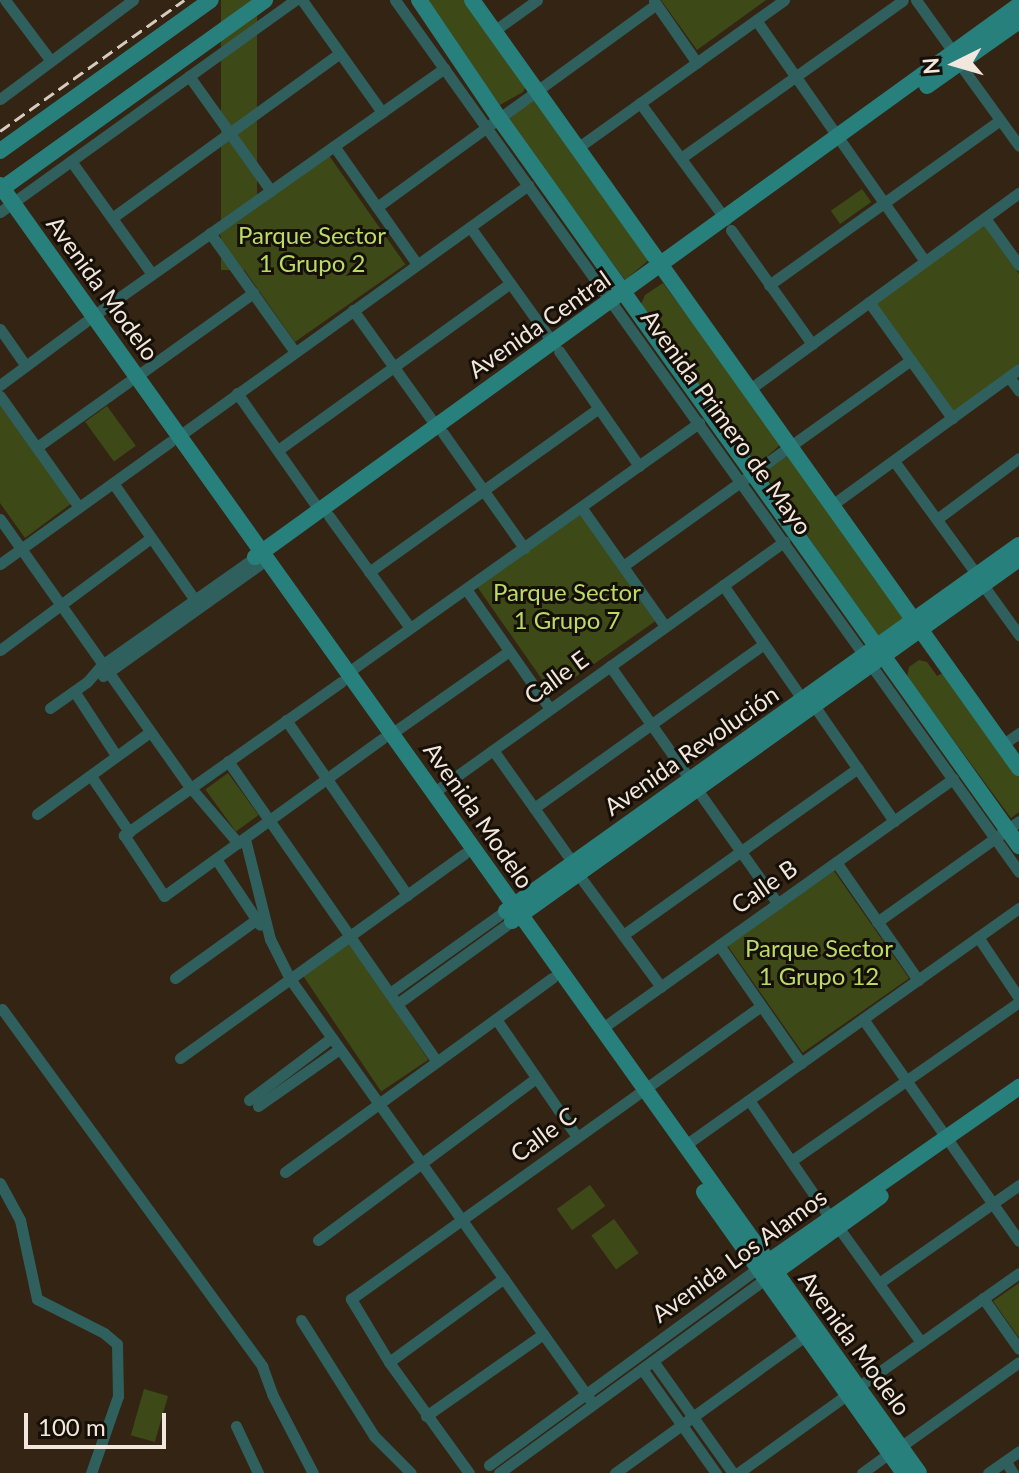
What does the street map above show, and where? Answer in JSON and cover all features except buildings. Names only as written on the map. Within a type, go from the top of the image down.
[{"type":"street","points":[[111,17],[123,0]]},
{"type":"street","points":[[0,99],[133,0]]},
{"type":"street","points":[[0,151],[211,0]]},
{"type":"street","points":[[3,199],[265,0]]},
{"type":"street","points":[[3,199],[71,161],[295,0]]},
{"type":"street","points":[[302,0],[382,112]]},
{"type":"street","name":"Avenida Primero de Mayo","points":[[395,0],[444,68],[492,123],[621,301],[875,656],[953,779],[1007,829],[1019,872]]},
{"type":"street","name":"Avenida Primero de Mayo","points":[[419,0],[528,185],[621,301],[699,423],[747,478],[784,542],[1019,846]]},
{"type":"street","name":"Avenida Primero de Mayo","points":[[472,0],[1019,768]]},
{"type":"street","points":[[494,31],[537,0]]},
{"type":"street","points":[[576,149],[784,0]]},
{"type":"street","points":[[681,158],[903,0]]},
{"type":"street","points":[[916,0],[1019,146]]},
{"type":"street","points":[[12,2],[51,61]]},
{"type":"street","points":[[377,207],[654,2],[697,63]]},
{"type":"street","name":"Avenida Central","points":[[50,708],[728,225],[1015,13]]},
{"type":"street","points":[[756,20],[925,261]]},
{"type":"street","points":[[112,218],[340,53]]},
{"type":"street","points":[[0,385],[444,68]]},
{"type":"street","points":[[189,76],[271,191]]},
{"type":"street","points":[[640,103],[812,344]]},
{"type":"street","points":[[769,285],[1000,120]]},
{"type":"street","points":[[334,146],[417,264]]},
{"type":"street","points":[[71,161],[152,274]]},
{"type":"street","points":[[0,564],[528,185]]},
{"type":"street","points":[[750,389],[1019,193]]},
{"type":"street","name":"Avenida Modelo","points":[[3,199],[386,736],[464,854],[601,1029],[640,1092],[895,1450],[919,1473]]},
{"type":"street","points":[[985,218],[1019,265]]},
{"type":"street","points":[[470,227],[639,466]]},
{"type":"street","points":[[210,233],[295,352]]},
{"type":"street","points":[[278,450],[510,283]]},
{"type":"street","points":[[37,447],[253,293]]},
{"type":"street","points":[[869,302],[952,418]]},
{"type":"street","points":[[353,310],[524,548]]},
{"type":"street","points":[[0,329],[26,366]]},
{"type":"street","points":[[623,566],[911,360]]},
{"type":"street","points":[[832,505],[1014,373],[1019,391]]},
{"type":"street","points":[[237,393],[410,628]]},
{"type":"street","points":[[0,396],[79,507]]},
{"type":"street","points":[[369,572],[599,408]]},
{"type":"street","points":[[509,651],[326,778],[164,896],[124,835],[699,423]]},
{"type":"street","points":[[937,519],[1019,458]]},
{"type":"street","points":[[894,461],[1019,635]]},
{"type":"street","points":[[113,483],[195,600]]},
{"type":"street","points":[[581,507],[665,626]]},
{"type":"street","points":[[0,519],[190,787],[242,841],[270,939]]},
{"type":"street","points":[[0,650],[151,538]]},
{"type":"street","name":"Calle E","points":[[433,793],[784,542]]},
{"type":"street","name":"Avenida Revolución","points":[[393,998],[809,704],[980,580],[1019,545]]},
{"type":"street","name":"Avenida Central","points":[[106,670],[195,600],[261,559]]},
{"type":"street","name":"Avenida Revolución","points":[[980,580],[1019,559]]},
{"type":"street","points":[[723,585],[894,821]]},
{"type":"street","points":[[466,589],[550,709]]},
{"type":"street","points":[[534,808],[764,644]]},
{"type":"street","points":[[610,666],[778,904]]},
{"type":"street","points":[[74,691],[115,754]]},
{"type":"street","points":[[286,720],[407,895]]},
{"type":"street","points":[[37,814],[91,776],[115,754],[150,732]]},
{"type":"street","points":[[1002,745],[1019,733]]},
{"type":"street","name":"Avenida Modelo","points":[[386,736],[433,793],[552,978],[684,1146],[767,1270],[806,1335],[853,1391]]},
{"type":"street","points":[[493,750],[661,987]]},
{"type":"street","points":[[228,761],[437,1062]]},
{"type":"street","points":[[623,935],[858,768]]},
{"type":"street","points":[[91,776],[129,832]]},
{"type":"street","name":"Calle B","points":[[601,1029],[953,779]]},
{"type":"street","points":[[877,922],[1007,829]]},
{"type":"street","points":[[180,1058],[464,854]]},
{"type":"street","points":[[216,859],[270,939],[290,979],[330,1039],[380,1103],[590,1400]]},
{"type":"street","points":[[836,862],[918,980]]},
{"type":"street","points":[[684,1146],[1019,908]]},
{"type":"street","points":[[175,978],[257,919]]},
{"type":"street","points":[[791,1161],[1019,1000],[978,937]]},
{"type":"street","points":[[719,945],[801,1063]]},
{"type":"street","points":[[285,1172],[552,978]]},
{"type":"street","name":"Calle C","points":[[389,1362],[351,1299],[761,1006]]},
{"type":"street","points":[[2,1009],[262,1366],[272,1394],[313,1473]]},
{"type":"street","points":[[496,1019],[577,1137]]},
{"type":"street","points":[[863,1019],[1019,1241]]},
{"type":"street","points":[[330,1039],[253,1103],[338,1050]]},
{"type":"street","points":[[318,1240],[536,1078]]},
{"type":"street","name":"Avenida Los Alamos","points":[[949,1142],[1019,1087]]},
{"type":"street","name":"Avenida Los Alamos","points":[[494,1469],[834,1222],[949,1142],[1019,1098]]},
{"type":"street","points":[[749,1100],[921,1342]]},
{"type":"street","points":[[0,1183],[20,1220],[37,1299],[104,1333],[117,1344],[118,1396],[91,1473]]},
{"type":"street","points":[[879,1283],[1019,1185]]},
{"type":"street","name":"Avenida Los Alamos","points":[[590,1400],[653,1361],[767,1270]]},
{"type":"street","points":[[653,1361],[736,1473],[1019,1273]]},
{"type":"street","points":[[469,1473],[389,1362],[504,1278]]},
{"type":"street","points":[[983,1298],[1019,1349]]},
{"type":"street","points":[[301,1320],[358,1413],[411,1473]]},
{"type":"street","points":[[426,1416],[543,1334]]},
{"type":"street","points":[[615,1473],[806,1335]]},
{"type":"street","points":[[862,1473],[1019,1362]]},
{"type":"street","points":[[642,1369],[716,1473]]},
{"type":"street","points":[[236,1426],[258,1473]]},
{"type":"street","name":"Avenida Modelo","points":[[895,1450],[904,1473]]},
{"type":"street","points":[[988,1473],[1019,1451]]},
{"type":"street","points":[[1006,1462],[1013,1473]]},
{"type":"green space","points":[[221,0],[257,0],[257,270],[221,270]]},
{"type":"green space","points":[[424,0],[466,0],[526,86],[523,92],[500,105]]},
{"type":"green space","points":[[661,0],[766,0],[697,50]]},
{"type":"green space","points":[[535,99],[650,259],[625,280],[509,120],[509,116]]},
{"type":"green space","name":"Parque Sector 1 Grupo 2","points":[[328,154],[405,265],[295,342],[217,231]]},
{"type":"green space","points":[[862,189],[871,202],[840,224],[831,211]]},
{"type":"green space","points":[[985,225],[1019,274],[1019,365],[953,412],[875,303]]},
{"type":"green space","points":[[663,283],[782,443],[761,462],[752,460],[641,304],[645,295]]},
{"type":"green space","points":[[0,404],[72,503],[25,538],[0,503]]},
{"type":"green space","points":[[107,406],[136,446],[114,462],[85,422]]},
{"type":"green space","points":[[789,455],[906,617],[878,636],[765,475],[767,469]]},
{"type":"green space","name":"Parque Sector 1 Grupo 7","points":[[580,514],[655,621],[552,694],[477,586]]},
{"type":"green space","points":[[919,660],[927,662],[937,676],[945,672],[1019,773],[1019,812],[1011,818],[907,677],[909,667]]},
{"type":"green space","points":[[228,773],[259,815],[236,832],[205,789]]},
{"type":"green space","name":"Parque Sector 1 Grupo 12","points":[[834,871],[909,978],[803,1053],[728,946]]},
{"type":"green space","points":[[349,942],[428,1060],[381,1092],[302,974]]},
{"type":"green space","points":[[590,1185],[605,1206],[572,1230],[557,1209]]},
{"type":"green space","points":[[614,1219],[639,1253],[616,1269],[591,1235]]},
{"type":"green space","points":[[1019,1283],[1019,1338],[993,1301]]},
{"type":"green space","points":[[144,1389],[168,1396],[155,1442],[131,1435]]},
{"type":"railway","points":[[0,131],[184,0]]}]
